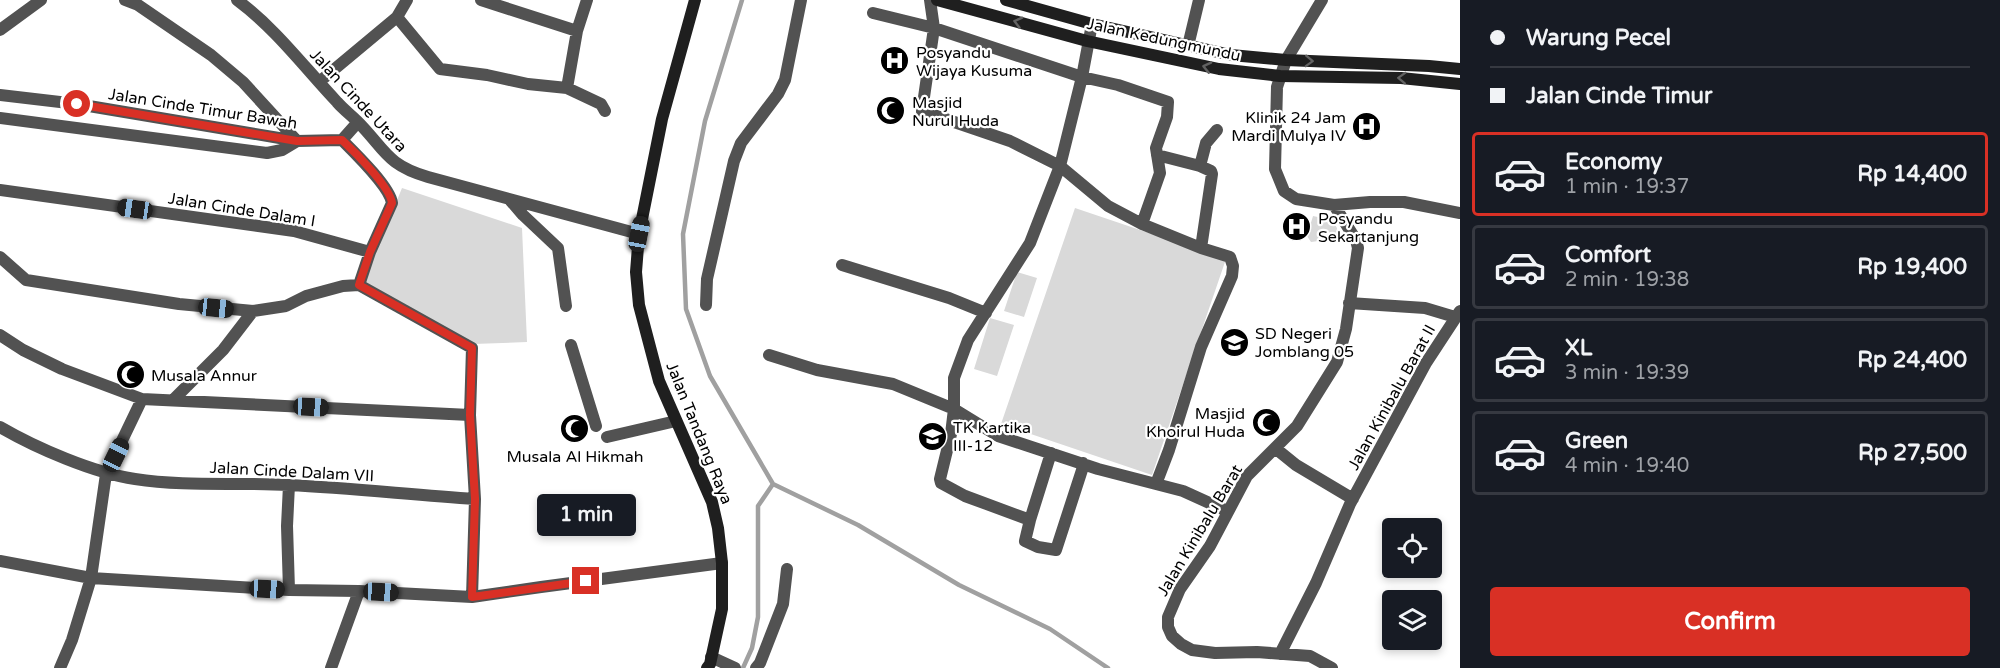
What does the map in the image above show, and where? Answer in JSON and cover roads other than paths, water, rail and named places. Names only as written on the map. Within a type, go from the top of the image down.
[{"type":"main road","name":"Jalan Tandang Raya","points":[[695,0],[662,119],[639,234],[636,272],[639,305],[659,381],[712,502],[721,548],[722,609],[710,664]]},
{"type":"main road","name":"Jalan Kedungmundu","points":[[937,0],[1087,41],[1219,69],[1280,76],[1401,78],[1460,84]]},
{"type":"main road","name":"Jalan Kedungmundu","points":[[1006,0],[1092,24],[1231,55],[1460,69]]},
{"type":"street","points":[[0,30],[41,0]]},
{"type":"street","points":[[0,118],[267,153],[282,150],[297,141],[243,82],[212,55],[138,5],[126,0]]},
{"type":"street","name":"Jalan Cinde Utara","points":[[237,0],[261,18],[358,122],[384,154],[398,165],[412,172],[639,234]]},
{"type":"street","points":[[319,82],[397,17],[406,0]]},
{"type":"street","points":[[481,0],[577,30]]},
{"type":"street","points":[[567,88],[577,30],[587,0]]},
{"type":"street","points":[[706,304],[707,279],[734,161],[741,142],[778,94],[785,80],[801,0]]},
{"type":"street","points":[[930,0],[934,28],[922,111],[1010,141],[1060,166],[1108,206],[1142,224],[1201,249],[1230,257],[1233,266],[1232,276],[1201,347],[1156,484]]},
{"type":"street","points":[[1188,46],[1199,0]]},
{"type":"street","points":[[1322,0],[1280,76],[1276,99],[1275,169],[1284,191],[1296,199],[1334,205],[1404,202],[1460,213]]},
{"type":"street","points":[[873,14],[934,28],[1082,77],[1118,85],[1167,102],[1167,117],[1156,148],[1160,173],[1142,224]]},
{"type":"street","points":[[397,17],[440,69],[487,75],[528,84],[567,88],[601,104],[605,111]]},
{"type":"street","points":[[1030,520],[965,496],[941,483],[940,479],[951,434],[954,378],[969,340],[1030,243],[1060,166],[1082,77],[1092,24]]},
{"type":"street","name":"Jalan Cinde Timur Bawah","points":[[0,95],[77,104],[297,141],[342,140]]},
{"type":"street","points":[[358,122],[342,140],[358,155],[392,198],[359,285]]},
{"type":"street","points":[[1200,166],[1206,143],[1217,130]]},
{"type":"street","points":[[1157,155],[1200,166],[1212,174],[1201,249]]},
{"type":"street","name":"Jalan Cinde Dalam I","points":[[0,190],[294,231],[370,252]]},
{"type":"street","points":[[510,200],[558,248],[566,306]]},
{"type":"street","name":"Jalan Kinibalu Barat","points":[[1332,668],[1310,656],[1257,652],[1215,653],[1192,650],[1172,636],[1168,627],[1168,617],[1180,589],[1210,546],[1247,476],[1297,426],[1337,362],[1346,329],[1357,244],[1334,205]]},
{"type":"street","points":[[0,257],[26,280],[179,304],[253,311],[286,306],[306,296],[343,286],[359,285],[472,348],[470,415],[475,499],[472,597]]},
{"type":"street","points":[[842,265],[926,290],[986,313]]},
{"type":"street","points":[[1349,303],[1425,308],[1458,314]]},
{"type":"street","points":[[174,399],[224,350],[253,311]]},
{"type":"street","name":"Jalan Kinibalu Barat II","points":[[1280,654],[1316,583],[1353,499],[1426,363],[1458,314]]},
{"type":"street","points":[[0,335],[23,350],[62,369],[142,399],[470,415]]},
{"type":"street","points":[[571,345],[596,426]]},
{"type":"street","points":[[769,355],[817,370],[893,384],[954,409],[998,435],[1098,469],[1183,491],[1227,511]]},
{"type":"street","points":[[60,668],[72,640],[91,578],[106,474],[142,399]]},
{"type":"street","points":[[607,437],[676,421]]},
{"type":"street","name":"Jalan Cinde Dalam VII","points":[[0,427],[20,438],[106,474],[162,482],[289,485],[475,499]]},
{"type":"street","points":[[1275,448],[1296,465],[1353,499]]},
{"type":"street","points":[[1051,453],[1025,541],[1038,547],[1056,550],[1083,463]]},
{"type":"street","points":[[289,485],[287,526],[289,590]]},
{"type":"street","points":[[0,561],[91,578],[289,590],[472,597],[722,563]]},
{"type":"street","points":[[756,668],[783,604],[787,569]]},
{"type":"street","points":[[331,668],[359,591]]},
{"type":"street","points":[[710,664],[731,666]]},
{"type":"waterway","points":[[742,0],[705,121],[683,234],[686,309],[710,376],[773,484],[858,525],[959,585],[1050,629],[1108,668]]},
{"type":"waterway","points":[[743,668],[752,648],[758,617],[758,506],[773,484]]},
{"type":"place","name":"Posyandu Wijaya Kusuma","points":[[895,61]]},
{"type":"place","name":"Masjid Nurul Huda","points":[[891,111]]},
{"type":"place","name":"Klinik 24 Jam Mardi Mulya IV","points":[[1367,126]]},
{"type":"place","name":"Posyandu Sekartanjung","points":[[1297,227]]},
{"type":"place","name":"SD Negeri Jomblang 05","points":[[1234,342]]},
{"type":"place","name":"Musala Annur","points":[[130,375]]},
{"type":"place","name":"Masjid Khoirul Huda","points":[[1266,422]]},
{"type":"place","name":"Musala Al Hikmah","points":[[575,428]]},
{"type":"place","name":"TK Kartika III-12","points":[[932,436]]}]
